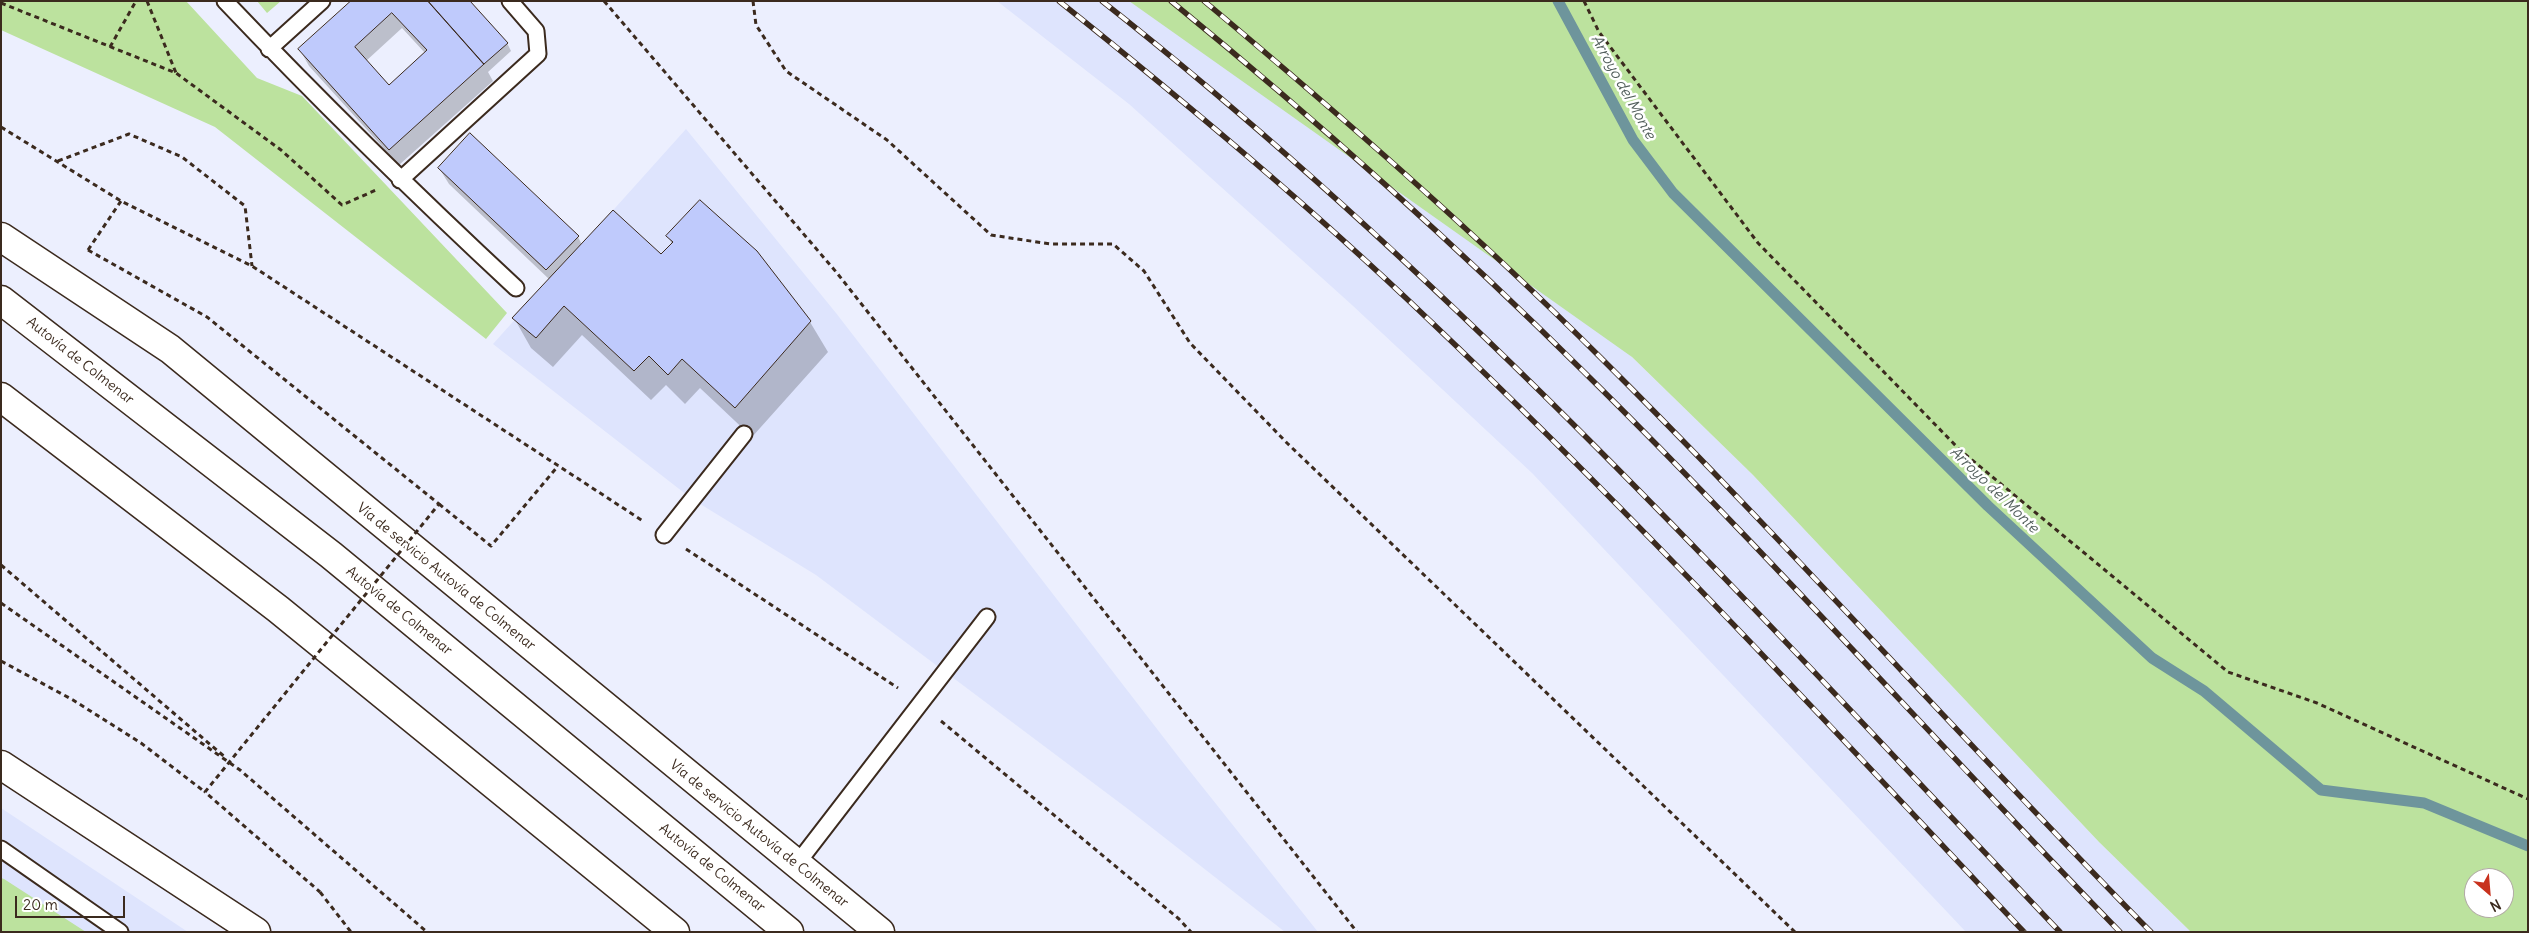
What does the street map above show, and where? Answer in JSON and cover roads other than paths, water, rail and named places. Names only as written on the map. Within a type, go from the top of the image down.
[{"type":"main road","name":"Vía de servicio Autovía de Colmenar","points":[[1,237],[170,349],[796,865],[880,932]]},
{"type":"main road","name":"Autovía de Colmenar","points":[[1,300],[331,555],[789,932]]},
{"type":"main road","points":[[1,397],[278,610],[675,932]]},
{"type":"main road","points":[[1,765],[256,932]]},
{"type":"lane","points":[[225,1],[269,49],[400,180],[516,288]]},
{"type":"lane","points":[[269,49],[322,1]]},
{"type":"lane","points":[[400,180],[538,54],[536,31],[510,1]]},
{"type":"lane","points":[[664,535],[744,434]]},
{"type":"lane","points":[[796,865],[987,616]]},
{"type":"lane","points":[[1,849],[120,932]]},
{"type":"waterway","name":"Arroyo del Monte","points":[[1558,1],[1633,140],[1673,193],[1988,506],[2152,658],[2204,691],[2321,790],[2424,803],[2528,846]]},
{"type":"railway","points":[[1059,1],[1200,116],[1338,235],[1504,392],[1730,620],[2024,932]]},
{"type":"railway","points":[[1102,1],[1231,107],[1357,217],[1478,331],[1598,448],[1715,568],[2060,932]]},
{"type":"railway","points":[[1171,1],[1382,182],[1584,372],[1720,510],[2120,932]]},
{"type":"railway","points":[[1204,1],[1406,175],[1505,265],[1601,358],[1740,500],[2151,932]]}]
